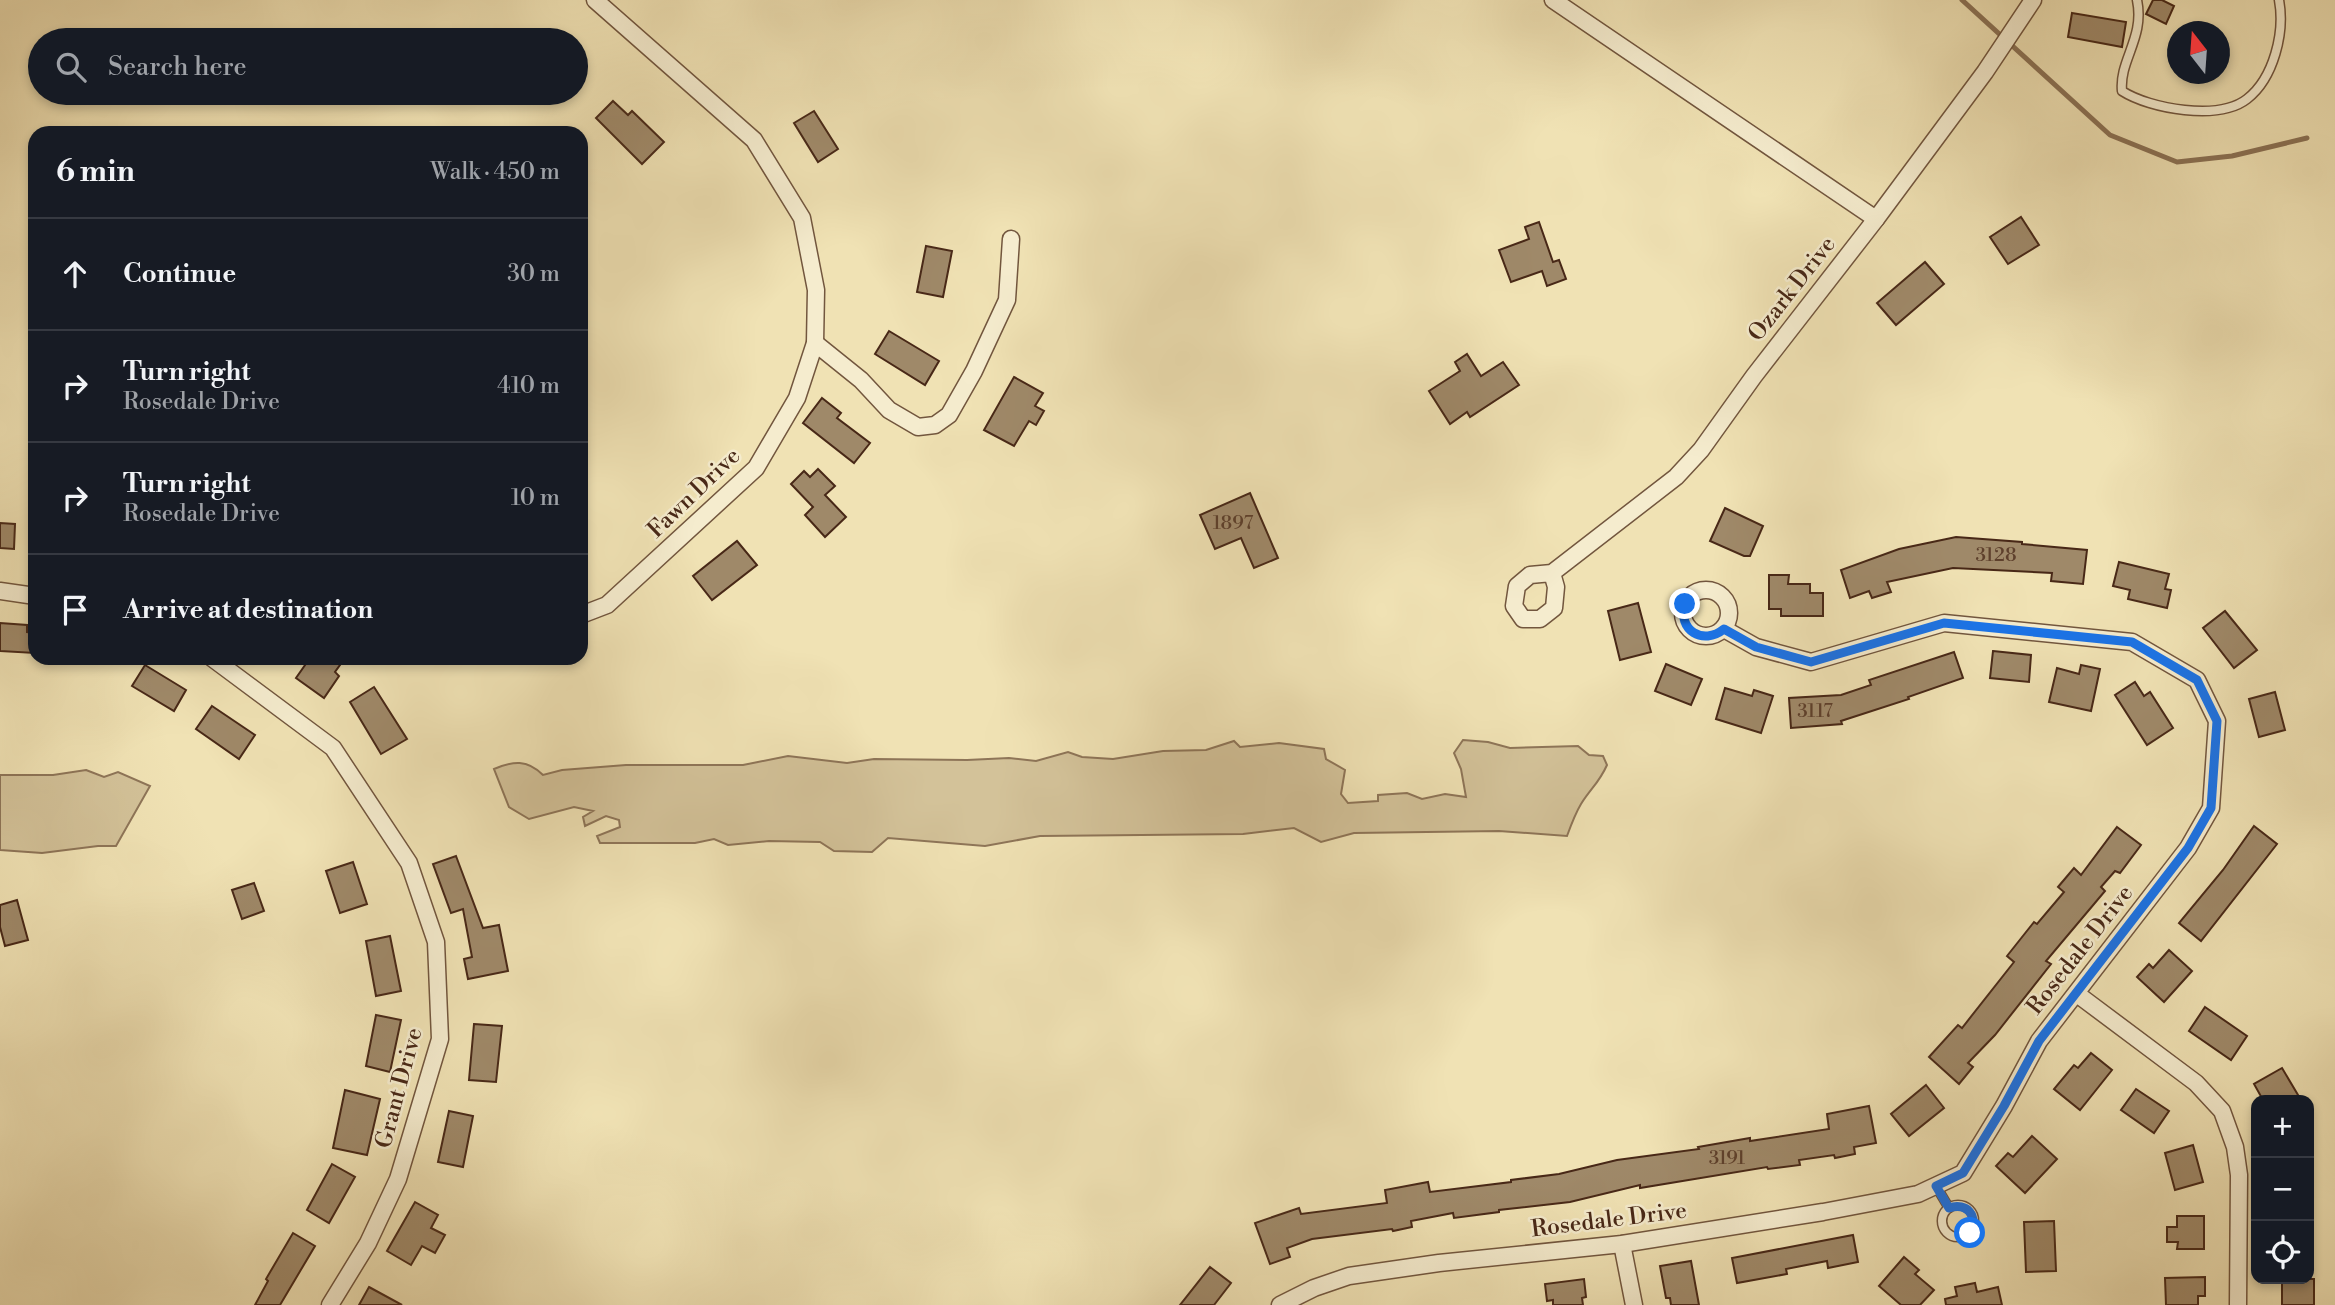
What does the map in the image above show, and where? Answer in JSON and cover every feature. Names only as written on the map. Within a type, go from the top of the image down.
[{"type":"street","name":"Fawn Drive","points":[[588,612],[607,605],[756,468],[797,398],[815,343],[816,290],[802,218],[754,140],[595,0]]},
{"type":"street","points":[[1553,0],[1877,219]]},
{"type":"street","name":"Ozark Drive","points":[[1552,573],[1676,477],[1701,450],[1754,376],[1877,219],[1985,72],[2033,0]]},
{"type":"street","points":[[815,343],[861,380],[896,414],[918,427],[935,425],[949,415],[974,371],[1007,300],[1011,239]]},
{"type":"street","points":[[0,591],[28,595]]},
{"type":"street","name":"Rosedale Drive","points":[[1280,1305],[1314,1288],[1349,1276],[1439,1263],[1622,1244],[1823,1212],[1919,1194],[1963,1173],[2004,1106],[2039,1041],[2188,848],[2211,808],[2217,721],[2197,680],[2132,642],[1944,623],[1811,662],[1756,647],[1724,629]]},
{"type":"street","name":"Grant Drive","points":[[221,665],[332,748],[408,863],[436,942],[440,1039],[398,1179],[368,1243],[330,1305]]},
{"type":"street","points":[[2077,994],[2196,1083],[2222,1111],[2235,1147],[2239,1175],[2238,1305]]},
{"type":"street","points":[[1622,1244],[1634,1305]]},
{"type":"lane","points":[[2137,0],[2139,26],[2121,78],[2122,91],[2153,105],[2185,110],[2230,107],[2246,101],[2263,83],[2279,37],[2279,0]]},
{"type":"lane","points":[[1936,1186],[1949,1208]]},
{"type":"lane","points":[[1959,1205],[1972,1213],[1973,1228],[1966,1236],[1955,1237],[1945,1232],[1942,1221],[1949,1208],[1959,1205]]},
{"type":"shaded area","points":[[1463,740],[1488,742],[1510,748],[1578,746],[1589,755],[1603,756],[1607,765],[1579,808],[1567,836],[1499,831],[1354,833],[1321,842],[1294,828],[1243,834],[1040,836],[985,846],[888,838],[872,852],[834,851],[820,842],[769,841],[728,845],[714,839],[695,843],[600,843],[597,836],[620,827],[619,820],[606,816],[585,826],[583,817],[593,811],[574,807],[529,819],[509,807],[494,769],[520,763],[531,766],[543,775],[562,770],[626,765],[743,765],[788,756],[847,763],[874,759],[1009,758],[1036,761],[1068,752],[1082,757],[1113,759],[1163,751],[1206,750],[1234,741],[1240,747],[1279,743],[1324,749],[1326,759],[1345,770],[1341,794],[1348,803],[1378,801],[1378,795],[1407,793],[1422,799],[1445,794],[1466,797],[1461,769],[1454,753]]},
{"type":"shaded area","points":[[86,770],[104,777],[118,772],[150,786],[116,846],[42,853],[0,850],[0,775],[53,775]]},
{"type":"building","points":[[2153,0],[2162,0],[2174,6],[2166,24],[2146,14]]},
{"type":"building","points":[[2072,13],[2126,22],[2122,47],[2068,37]]},
{"type":"building","points":[[613,101],[628,115],[632,111],[664,142],[642,164],[596,118]]},
{"type":"building","points":[[814,111],[838,149],[818,162],[794,123]]},
{"type":"building","points":[[2021,217],[2039,245],[2008,264],[1990,237]]},
{"type":"building","points":[[1539,222],[1553,262],[1559,260],[1566,279],[1547,286],[1542,271],[1511,282],[1499,250],[1529,239],[1525,227]]},
{"type":"building","points":[[926,246],[952,251],[943,297],[917,292]]},
{"type":"building","points":[[1925,262],[1944,284],[1896,325],[1877,303]]},
{"type":"building","points":[[889,331],[939,361],[925,385],[875,354]]},
{"type":"building","points":[[1467,354],[1481,376],[1503,362],[1519,385],[1470,417],[1467,412],[1450,424],[1429,391],[1460,371],[1455,362]]},
{"type":"building","points":[[1014,377],[1043,393],[1035,406],[1044,411],[1036,425],[1029,421],[1014,446],[984,430]]},
{"type":"building","points":[[822,398],[841,413],[837,418],[870,443],[854,463],[803,423]]},
{"type":"building","points":[[818,469],[835,486],[825,495],[846,517],[825,537],[805,515],[813,507],[791,484],[804,471],[810,477]]},
{"type":"building","points":[[1250,493],[1278,558],[1254,568],[1241,538],[1215,549],[1200,515]]},
{"type":"building","points":[[1725,508],[1763,526],[1750,556],[1744,556],[1710,541]]},
{"type":"building","points":[[0,523],[15,524],[14,549],[0,548]]},
{"type":"building","points":[[1956,537],[2087,550],[2083,584],[2051,581],[2052,573],[1953,568],[1887,582],[1891,592],[1872,598],[1869,591],[1850,598],[1841,570],[1899,549]]},
{"type":"building","points":[[737,541],[757,565],[712,600],[693,576]]},
{"type":"building","points":[[2119,562],[2169,574],[2165,589],[2171,590],[2167,608],[2128,599],[2130,590],[2113,586]]},
{"type":"building","points":[[1769,575],[1789,575],[1788,584],[1810,584],[1810,593],[1823,593],[1823,616],[1781,616],[1781,609],[1769,609]]},
{"type":"building","points":[[1638,603],[1651,652],[1620,660],[1608,611]]},
{"type":"building","points":[[2225,611],[2257,650],[2234,668],[2203,628]]},
{"type":"building","points":[[0,623],[27,625],[28,653],[0,651]]},
{"type":"building","points":[[1993,651],[2031,655],[2029,682],[1990,678]]},
{"type":"building","points":[[1954,652],[1963,678],[1841,721],[1842,724],[1791,728],[1789,698],[1841,695],[1871,685],[1869,680]]},
{"type":"building","points":[[1666,664],[1702,679],[1691,705],[1655,691]]},
{"type":"building","points":[[145,665],[186,690],[174,711],[132,686]]},
{"type":"building","points":[[305,665],[340,665],[335,672],[339,676],[324,698],[296,678]]},
{"type":"building","points":[[2081,665],[2100,669],[2091,711],[2049,702],[2057,668],[2079,674]]},
{"type":"building","points":[[2135,682],[2144,696],[2150,692],[2173,728],[2147,745],[2115,695]]},
{"type":"building","points":[[374,687],[407,739],[381,754],[350,702]]},
{"type":"building","points":[[1725,688],[1752,696],[1754,690],[1773,696],[1761,733],[1716,719]]},
{"type":"building","points":[[2275,692],[2285,730],[2259,737],[2249,699]]},
{"type":"building","points":[[212,706],[255,735],[239,759],[196,729]]},
{"type":"building","points":[[2254,826],[2277,844],[2201,941],[2179,923],[2223,870]]},
{"type":"building","points":[[2117,827],[2141,845],[2120,873],[2115,871],[2101,887],[2105,891],[2046,961],[2051,964],[1995,1035],[1968,1063],[1973,1067],[1959,1084],[1929,1057],[1958,1025],[1962,1028],[2014,962],[2007,956],[2034,922],[2037,924],[2064,892],[2058,887],[2074,868],[2081,875]]},
{"type":"building","points":[[456,856],[483,928],[499,925],[508,971],[468,979],[464,959],[472,957],[463,909],[451,913],[433,864]]},
{"type":"building","points":[[353,862],[367,904],[340,913],[326,871]]},
{"type":"building","points":[[254,883],[264,911],[242,919],[232,890]]},
{"type":"building","points":[[17,900],[28,940],[5,946],[0,927],[0,905]]},
{"type":"building","points":[[390,936],[401,991],[376,996],[366,941]]},
{"type":"building","points":[[2169,950],[2192,971],[2164,1002],[2137,977],[2149,964],[2153,968]]},
{"type":"building","points":[[2205,1007],[2247,1036],[2231,1060],[2189,1031]]},
{"type":"building","points":[[376,1015],[401,1020],[390,1072],[366,1066]]},
{"type":"building","points":[[474,1024],[502,1026],[496,1082],[469,1080]]},
{"type":"building","points":[[2091,1053],[2112,1070],[2080,1110],[2054,1089],[2074,1065],[2078,1068]]},
{"type":"building","points":[[2282,1068],[2298,1095],[2260,1095],[2254,1084]]},
{"type":"building","points":[[1926,1085],[1944,1108],[1909,1136],[1891,1114]]},
{"type":"building","points":[[2136,1089],[2169,1111],[2154,1133],[2121,1110]]},
{"type":"building","points":[[345,1090],[380,1099],[367,1155],[333,1148]]},
{"type":"building","points":[[1869,1106],[1876,1143],[1854,1147],[1855,1154],[1799,1160],[1800,1165],[1767,1167],[1640,1188],[1640,1185],[1570,1202],[1499,1212],[1454,1218],[1453,1213],[1411,1221],[1412,1227],[1393,1231],[1312,1239],[1287,1248],[1290,1257],[1270,1264],[1255,1223],[1299,1208],[1301,1214],[1387,1203],[1385,1190],[1428,1182],[1430,1192],[1511,1182],[1617,1160],[1699,1149],[1698,1147],[1750,1138],[1750,1141],[1829,1129],[1827,1114]]},
{"type":"building","points":[[449,1111],[473,1116],[463,1167],[438,1162]]},
{"type":"building","points":[[2032,1136],[2057,1159],[2025,1193],[1996,1166],[2008,1153],[2013,1157]]},
{"type":"building","points":[[2193,1145],[2203,1182],[2175,1190],[2165,1153]]},
{"type":"building","points":[[332,1164],[355,1177],[329,1223],[307,1210]]},
{"type":"building","points":[[415,1202],[438,1215],[431,1228],[445,1235],[435,1253],[422,1246],[411,1265],[387,1251]]},
{"type":"building","points":[[2177,1216],[2204,1216],[2204,1249],[2177,1249],[2178,1242],[2167,1242],[2167,1227],[2177,1227]]},
{"type":"building","points":[[2054,1221],[2056,1271],[2026,1272],[2024,1222]]},
{"type":"building","points":[[293,1233],[315,1246],[280,1305],[255,1305],[268,1281],[266,1279]]},
{"type":"building","points":[[1853,1235],[1858,1262],[1828,1268],[1827,1261],[1786,1269],[1787,1274],[1737,1283],[1732,1258]]},
{"type":"building","points":[[1904,1257],[1919,1270],[1915,1274],[1934,1290],[1920,1305],[1901,1305],[1879,1286]]},
{"type":"building","points":[[1691,1261],[1699,1305],[1671,1305],[1670,1298],[1666,1298],[1660,1266]]},
{"type":"building","points":[[1210,1267],[1231,1283],[1214,1305],[1180,1305]]},
{"type":"building","points":[[2205,1277],[2205,1296],[2198,1296],[2198,1305],[2166,1305],[2165,1278]]},
{"type":"building","points":[[1584,1279],[1586,1297],[1582,1298],[1583,1305],[1553,1305],[1553,1300],[1547,1301],[1545,1284]]},
{"type":"building","points":[[1975,1283],[1977,1292],[1998,1287],[2002,1305],[1946,1305],[1945,1299],[1957,1296],[1955,1287]]},
{"type":"building","points":[[2282,1284],[2314,1284],[2314,1305],[2282,1305]]},
{"type":"building","points":[[369,1287],[402,1305],[359,1305]]},
{"type":"waterway","points":[[1962,0],[2110,135],[2177,162],[2232,156],[2307,138]]},
{"type":"route","points":[[1685,604],[1682,611],[1685,625],[1696,635],[1711,636],[1724,629],[1756,647],[1811,662],[1944,623],[2132,642],[2197,680],[2217,721],[2216,769],[2211,808],[2188,848],[2039,1041],[2004,1106],[1963,1173],[1936,1186],[1949,1208],[1959,1205],[1972,1213],[1974,1223],[1970,1233]]}]
